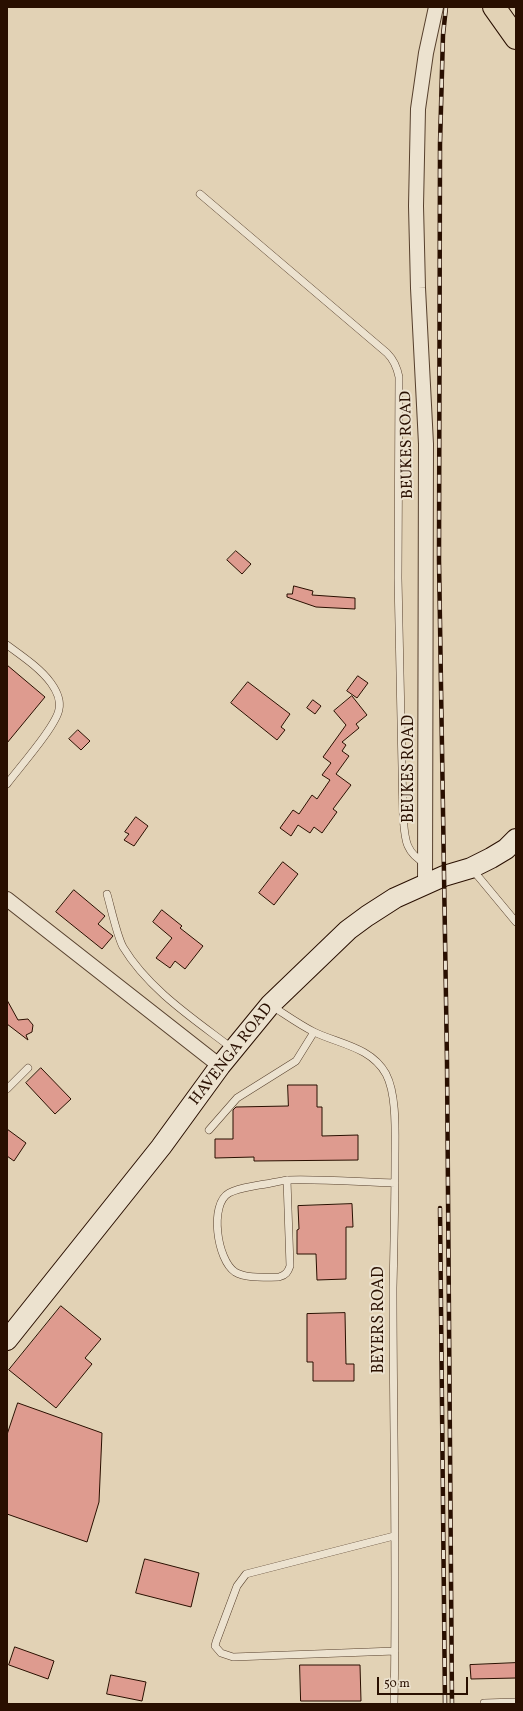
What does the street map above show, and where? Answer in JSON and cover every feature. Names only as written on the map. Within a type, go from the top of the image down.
[{"type":"highway","points":[[494,7],[516,38]]},
{"type":"street","name":"BEUKES ROAD","points":[[426,885],[426,444],[418,288],[416,206],[418,110],[426,53],[436,7]]},
{"type":"street","name":"HAVENGA ROAD","points":[[9,1334],[161,1147],[233,1049],[270,1005],[348,930],[395,898],[444,876],[471,868],[506,849],[516,839]]},
{"type":"street","points":[[7,899],[220,1066]]},
{"type":"lane","points":[[200,194],[387,353],[392,358],[398,370],[398,578],[403,815],[408,847],[413,855],[426,864]]},
{"type":"lane","points":[[7,645],[50,682],[59,700],[60,708],[52,726],[7,784]]},
{"type":"lane","points":[[471,868],[516,922]]},
{"type":"lane","points":[[107,894],[123,946],[147,978],[175,1004],[233,1049]]},
{"type":"lane","name":"BEYERS ROAD","points":[[270,1005],[314,1032],[362,1051],[372,1058],[386,1074],[390,1084],[392,1097],[395,1183],[394,1704]]},
{"type":"lane","points":[[210,1130],[237,1098],[296,1061],[314,1032]]},
{"type":"lane","points":[[7,1089],[28,1068]]},
{"type":"lane","points":[[287,1180],[288,1270],[286,1274],[279,1277],[251,1276],[235,1272],[226,1264],[221,1252],[218,1212],[222,1200],[230,1192],[287,1180],[395,1183]]},
{"type":"lane","points":[[394,1536],[246,1574],[237,1586],[215,1646],[221,1653],[233,1657],[395,1651]]},
{"type":"lane","points":[[484,1703],[516,1702]]},
{"type":"building","points":[[236,551],[251,564],[242,574],[227,560]]},
{"type":"building","points":[[294,586],[313,591],[312,595],[355,598],[355,609],[316,607],[287,597],[287,594],[292,594]]},
{"type":"building","points":[[7,665],[45,697],[7,743]]},
{"type":"building","points":[[358,676],[368,683],[357,698],[347,691]]},
{"type":"building","points":[[248,682],[290,714],[281,727],[285,730],[277,740],[231,703]]},
{"type":"building","points":[[352,696],[367,715],[356,724],[359,728],[342,742],[346,745],[342,751],[349,756],[336,774],[351,785],[333,809],[337,812],[322,833],[314,827],[310,833],[298,825],[291,836],[280,828],[293,810],[299,814],[312,795],[317,799],[330,780],[322,775],[331,763],[323,757],[346,725],[334,711]]},
{"type":"building","points":[[313,700],[321,706],[315,714],[307,708]]},
{"type":"building","points":[[78,730],[90,741],[81,750],[69,739]]},
{"type":"building","points":[[136,817],[148,826],[134,846],[124,840],[129,834],[125,832]]},
{"type":"building","points":[[283,862],[298,874],[274,905],[259,893]]},
{"type":"building","points":[[74,890],[105,916],[98,924],[113,936],[102,949],[56,912]]},
{"type":"building","points":[[162,910],[182,926],[180,928],[203,946],[185,969],[175,961],[170,968],[156,958],[172,938],[153,922]]},
{"type":"building","points":[[7,1000],[18,1020],[28,1019],[33,1025],[32,1032],[26,1035],[28,1040],[7,1024]]},
{"type":"building","points":[[41,1068],[71,1099],[55,1114],[26,1083]]},
{"type":"building","points":[[288,1085],[317,1085],[317,1107],[322,1107],[322,1136],[358,1135],[358,1160],[254,1161],[254,1157],[215,1158],[215,1139],[233,1139],[233,1110],[236,1107],[288,1106]]},
{"type":"building","points":[[7,1129],[26,1143],[14,1161],[7,1156]]},
{"type":"building","points":[[352,1204],[353,1227],[346,1227],[346,1279],[317,1280],[316,1254],[297,1254],[297,1230],[299,1229],[298,1206]]},
{"type":"building","points":[[61,1306],[101,1339],[85,1358],[92,1364],[56,1408],[9,1370]]},
{"type":"building","points":[[345,1313],[346,1364],[354,1364],[354,1381],[313,1381],[313,1362],[307,1362],[307,1314]]},
{"type":"building","points":[[18,1403],[102,1433],[99,1502],[87,1542],[7,1514],[7,1435]]},
{"type":"building","points":[[145,1559],[199,1573],[191,1607],[136,1593]]},
{"type":"building","points":[[15,1647],[54,1661],[48,1679],[9,1665]]},
{"type":"building","points":[[516,1663],[516,1678],[471,1679],[470,1665]]},
{"type":"building","points":[[300,1665],[360,1665],[361,1701],[301,1701]]},
{"type":"building","points":[[111,1675],[146,1682],[142,1701],[107,1694]]},
{"type":"railway","points":[[446,7],[443,35],[440,144],[439,560],[447,1062],[452,1704]]},
{"type":"railway","points":[[440,1208],[445,1704]]}]
